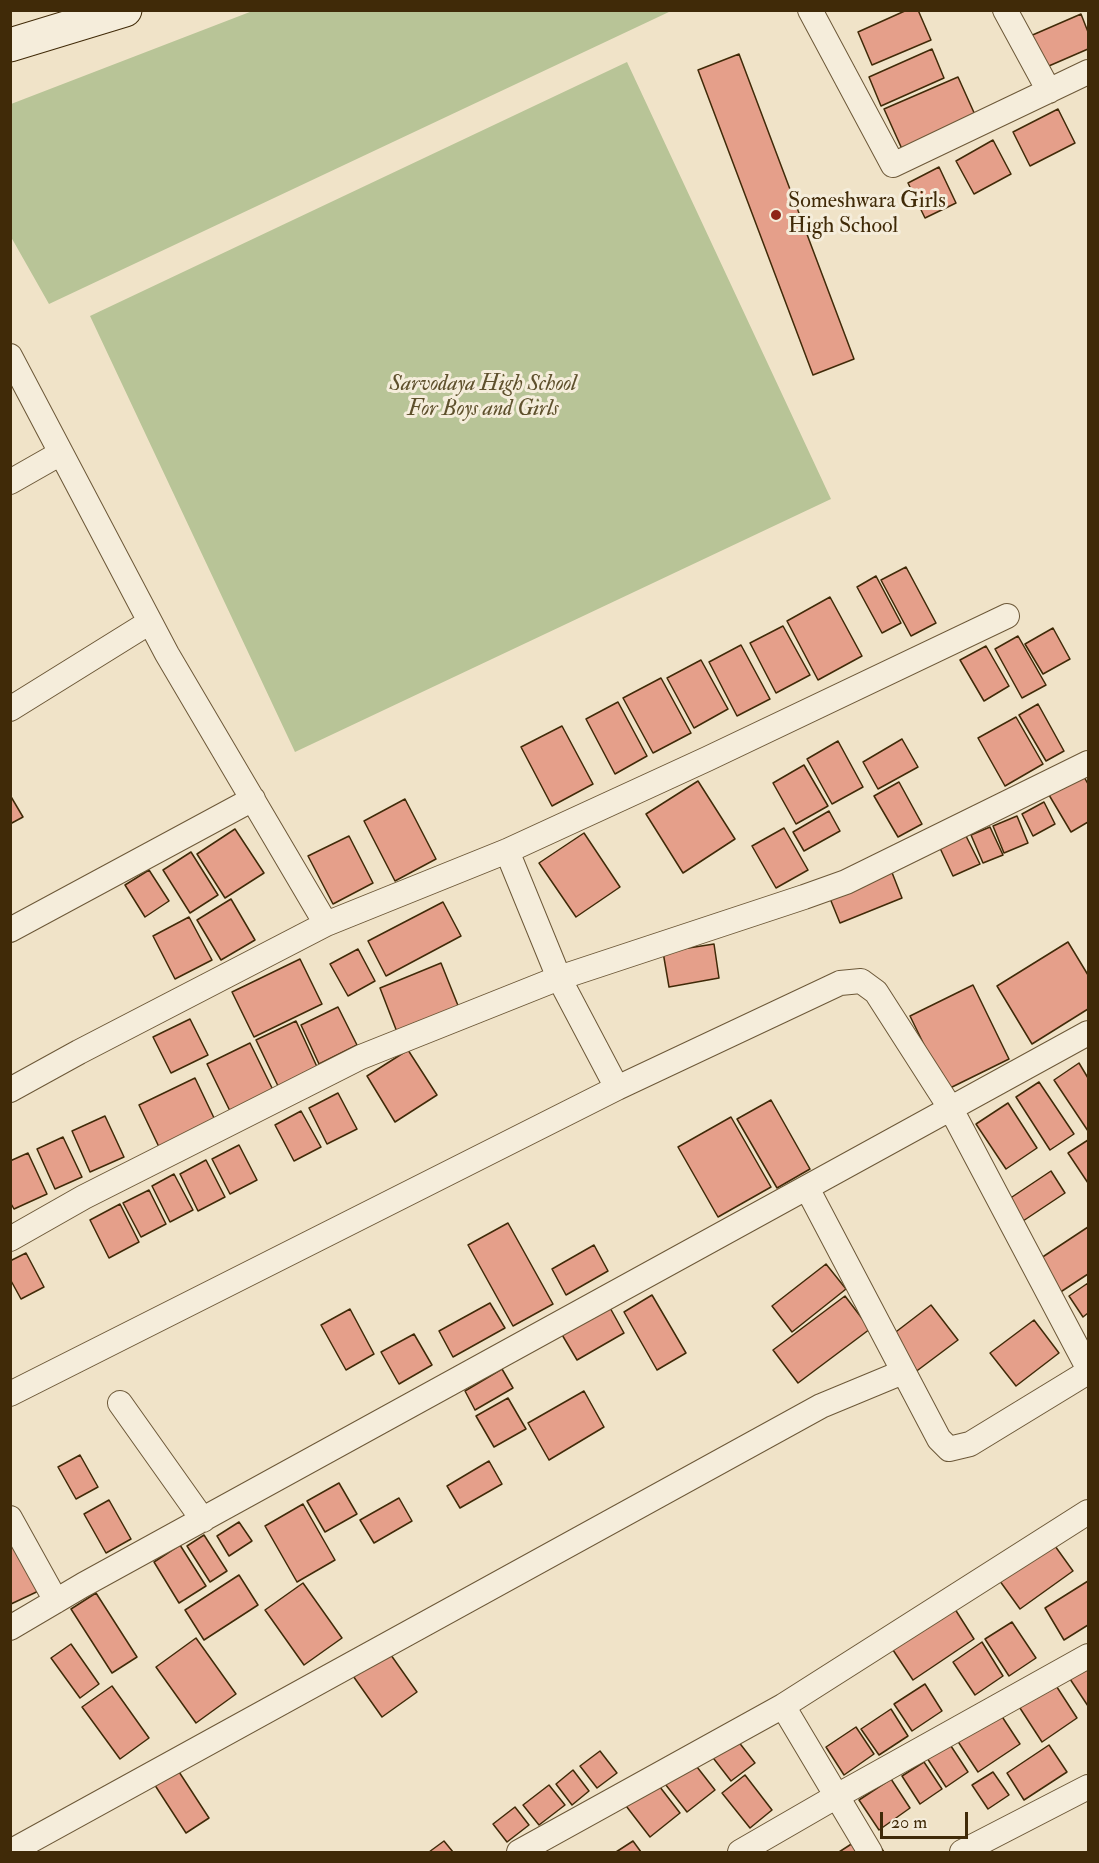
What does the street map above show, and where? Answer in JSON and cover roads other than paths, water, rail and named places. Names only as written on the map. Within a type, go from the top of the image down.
[{"type":"main road","points":[[10,45],[125,10]]},
{"type":"street","points":[[810,10],[893,165],[1089,72]]},
{"type":"street","points":[[1005,10],[1049,91]]},
{"type":"street","points":[[10,356],[167,654],[326,924]]},
{"type":"street","points":[[10,482],[61,453]]},
{"type":"street","points":[[10,1090],[326,924],[507,852],[1007,616]]},
{"type":"street","points":[[10,709],[150,622]]},
{"type":"street","points":[[10,1239],[84,1197],[362,1058],[559,978],[846,882],[1089,763]]},
{"type":"street","points":[[10,930],[253,800]]},
{"type":"street","points":[[507,852],[559,978],[617,1088]]},
{"type":"street","points":[[10,1394],[617,1088],[840,983],[861,981],[876,992],[951,1109],[1089,1368]]},
{"type":"street","points":[[10,1628],[56,1600],[1089,1034]]},
{"type":"street","points":[[807,1188],[939,1439],[949,1449],[970,1444],[1089,1372]]},
{"type":"street","points":[[10,1852],[821,1406],[903,1372]]},
{"type":"street","points":[[120,1403],[203,1520]]},
{"type":"street","points":[[519,1852],[783,1706],[1089,1512]]},
{"type":"street","points":[[10,1518],[56,1600]]},
{"type":"street","points":[[740,1852],[1089,1656]]},
{"type":"street","points":[[783,1706],[870,1852]]},
{"type":"street","points":[[962,1852],[1089,1787]]},
{"type":"place","name":"Someshwara Girls High School","points":[[776,215]]},
{"type":"park label","name":"Sarvodaya High School For Boys and Girls","points":[[483,398]]}]
